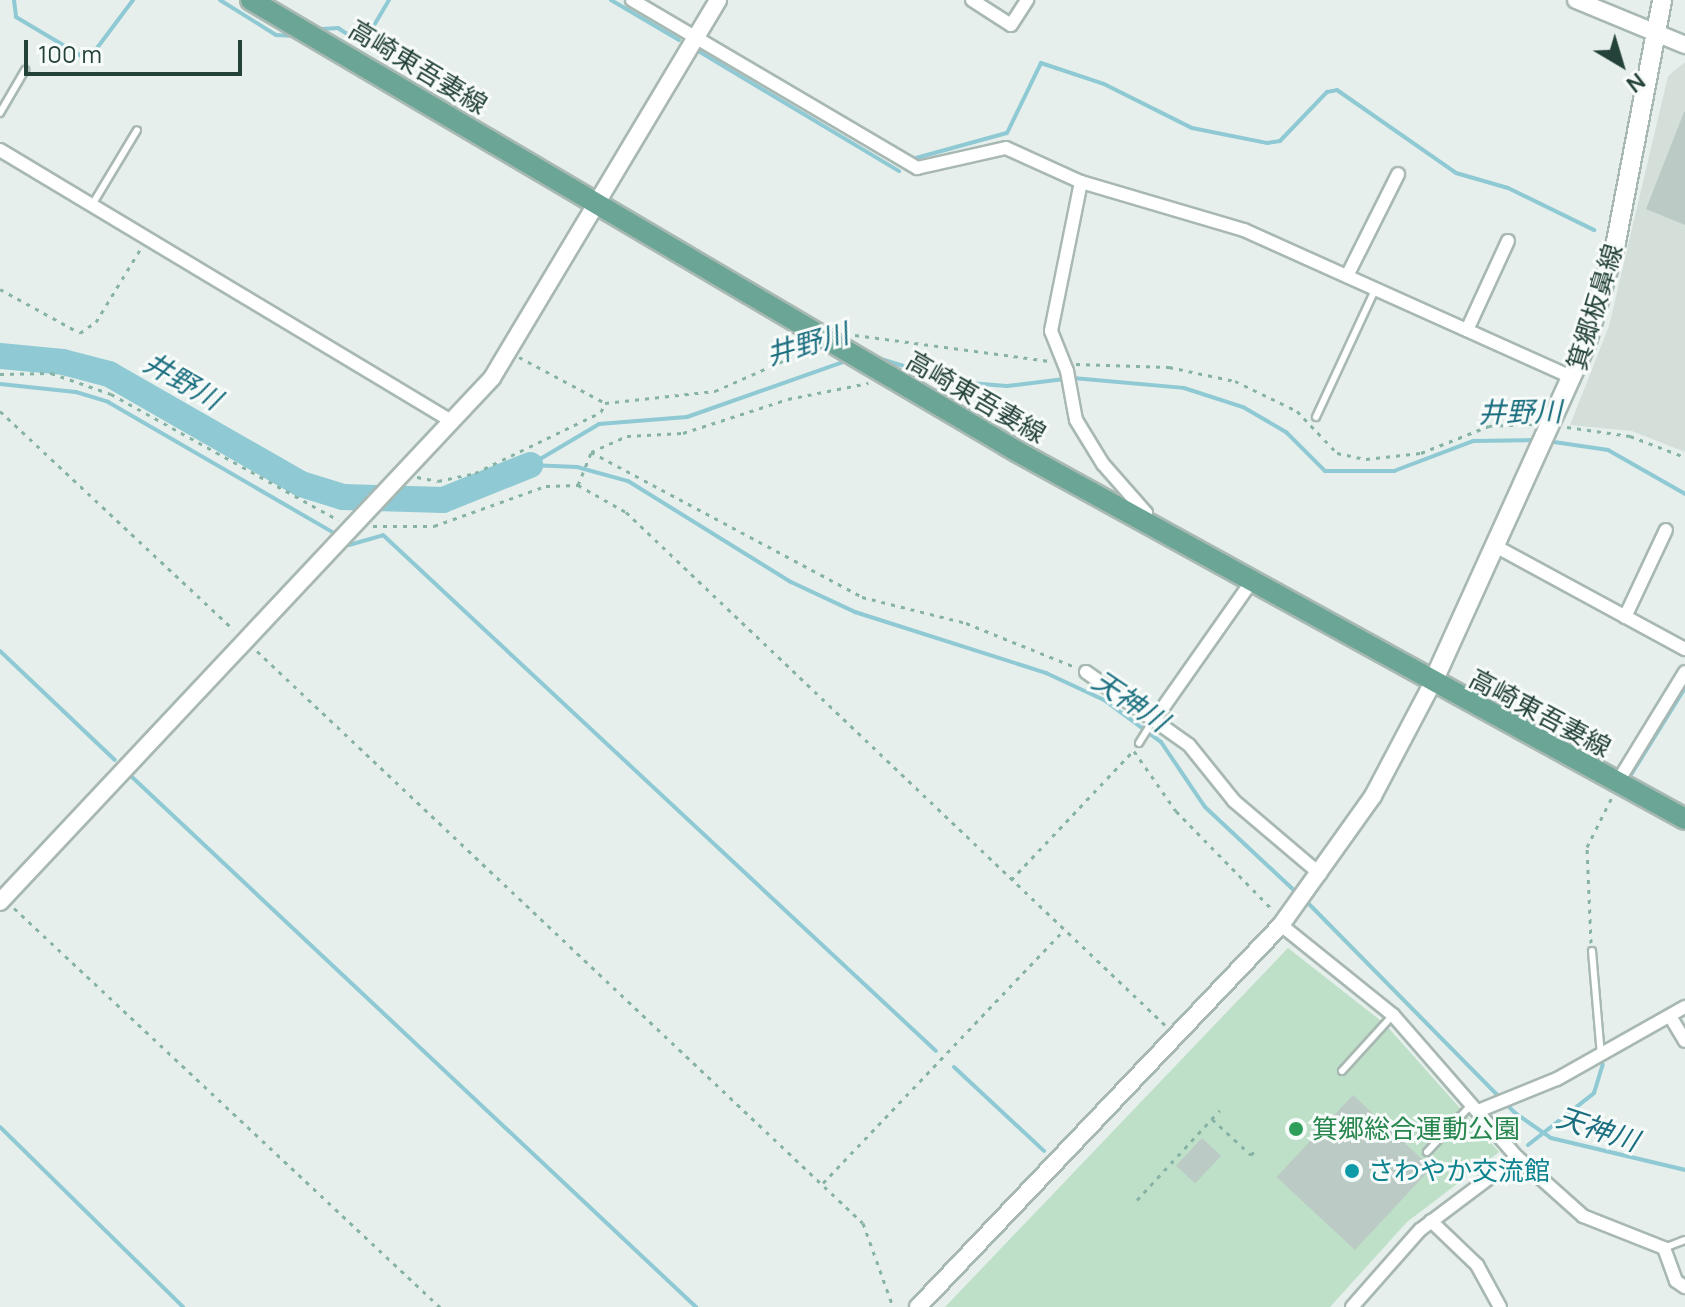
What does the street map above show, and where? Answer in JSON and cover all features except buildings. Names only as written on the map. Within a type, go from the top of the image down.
[{"type":"main road","name":"高崎東吾妻線","points":[[251,0],[1144,524],[1616,788],[1685,819]]},
{"type":"main road","name":"箕郷板鼻線","points":[[1432,684],[1573,378],[1610,265],[1662,0]]},
{"type":"street","points":[[632,0],[917,168],[1006,148],[1081,182],[1244,230],[1573,378]]},
{"type":"street","points":[[2,900],[453,422],[509,351],[718,0]]},
{"type":"street","points":[[972,0],[1011,25],[1027,0]]},
{"type":"street","points":[[1576,0],[1685,45]]},
{"type":"street","points":[[0,150],[453,422]]},
{"type":"street","points":[[1347,276],[1398,174]]},
{"type":"street","points":[[1081,182],[1051,331],[1066,367],[1067,391],[1093,452],[1146,513],[1144,524]]},
{"type":"street","points":[[1467,330],[1508,241]]},
{"type":"street","points":[[1625,617],[1666,530]]},
{"type":"street","points":[[1497,547],[1685,649]]},
{"type":"street","points":[[1152,724],[1250,584]]},
{"type":"street","points":[[1086,672],[1152,724],[1189,745],[1234,801],[1317,878]]},
{"type":"street","points":[[1616,788],[1685,672]]},
{"type":"street","points":[[918,1307],[1285,920],[1373,796],[1432,684]]},
{"type":"street","points":[[1285,920],[1393,1015],[1517,1157],[1583,1216],[1664,1248],[1676,1281],[1685,1287]]},
{"type":"street","points":[[1476,1107],[1514,1099],[1601,1056],[1685,1007]]},
{"type":"street","points":[[1670,1016],[1685,1041]]},
{"type":"street","points":[[1352,1307],[1431,1221],[1517,1157]]},
{"type":"street","points":[[1431,1221],[1477,1265],[1500,1307]]},
{"type":"lane","points":[[0,113],[25,70]]},
{"type":"lane","points":[[92,205],[137,130]]},
{"type":"lane","points":[[1316,417],[1376,289]]},
{"type":"lane","points":[[1139,743],[1152,724]]},
{"type":"lane","points":[[1592,951],[1601,1056]]},
{"type":"lane","points":[[1342,1071],[1393,1015]]},
{"type":"lane","points":[[1427,1152],[1476,1107]]},
{"type":"lane","points":[[1664,1248],[1685,1240]]},
{"type":"path","points":[[0,289],[80,333],[96,322],[147,238]]},
{"type":"path","points":[[883,335],[1066,367],[1203,371],[1297,411],[1337,453],[1366,459],[1421,453]]},
{"type":"path","points":[[509,351],[605,403],[715,391],[807,351]]},
{"type":"path","points":[[0,374],[51,373],[111,394],[319,512],[434,526],[529,490],[578,485],[626,512],[1176,1037]]},
{"type":"path","points":[[578,485],[584,462],[591,452],[627,436],[683,433],[853,385]]},
{"type":"path","points":[[398,480],[438,481],[475,473],[601,412],[605,403]]},
{"type":"path","points":[[0,411],[863,1223],[893,1307]]},
{"type":"path","points":[[591,452],[862,597],[966,623],[1086,672]]},
{"type":"path","points":[[1011,880],[1139,743]]},
{"type":"path","points":[[1133,751],[1176,811],[1285,920]]},
{"type":"path","points":[[1592,951],[1587,847],[1616,788]]},
{"type":"path","points":[[2,900],[440,1307]]},
{"type":"path","points":[[823,1183],[1064,930]]},
{"type":"path","points":[[1137,1200],[1220,1110]]},
{"type":"path","points":[[1212,1119],[1251,1155],[1256,1149]]},
{"type":"shaded area","points":[[1685,62],[1685,452],[1632,431],[1570,425],[1609,326],[1668,76]]},
{"type":"green space","name":"箕郷総合運動公園","points":[[1288,948],[1385,1024],[1499,1152],[1407,1222],[1330,1307],[945,1307]]},
{"type":"waterway","points":[[14,0],[16,17],[88,60],[133,0]]},
{"type":"waterway","points":[[220,0],[276,35],[295,36]]},
{"type":"waterway","points":[[322,29],[338,28],[363,44],[389,0]]},
{"type":"waterway","points":[[611,0],[679,40]]},
{"type":"waterway","points":[[700,52],[899,171]]},
{"type":"waterway","points":[[916,158],[1007,133],[1041,63],[1104,84],[1192,128],[1267,143],[1280,141],[1327,92],[1337,90],[1456,173],[1508,188],[1594,230]]},
{"type":"waterway","name":"井野川","points":[[0,356],[63,362],[109,374],[301,484],[343,497],[443,500],[530,465]]},
{"type":"waterway","name":"井野川","points":[[874,357],[957,382],[1007,386],[1073,378],[1184,388],[1243,407],[1286,432],[1325,471],[1394,471],[1473,441],[1535,440]]},
{"type":"waterway","name":"井野川","points":[[530,465],[599,424],[687,417],[849,360]]},
{"type":"waterway","points":[[0,384],[76,392],[108,402],[332,532]]},
{"type":"waterway","name":"井野川","points":[[1547,441],[1608,450],[1685,494]]},
{"type":"waterway","name":"天神川","points":[[530,465],[577,467],[628,481],[791,582],[855,612],[1046,673],[1104,700],[1161,742],[1205,807],[1298,894]]},
{"type":"waterway","points":[[349,545],[383,535],[936,1051]]},
{"type":"waterway","points":[[0,651],[115,760]]},
{"type":"waterway","points":[[1629,778],[1685,688]]},
{"type":"waterway","points":[[132,777],[696,1307]]},
{"type":"waterway","name":"天神川","points":[[1305,900],[1515,1113],[1551,1138],[1685,1170]]},
{"type":"waterway","points":[[1528,1145],[1594,1093],[1603,1064]]},
{"type":"waterway","points":[[954,1067],[1044,1151]]},
{"type":"waterway","points":[[0,1127],[183,1307]]},
{"type":"place","name":"箕郷総合運動公園","points":[[1296,1129]]},
{"type":"place","name":"さわやか交流館","points":[[1352,1171]]}]
